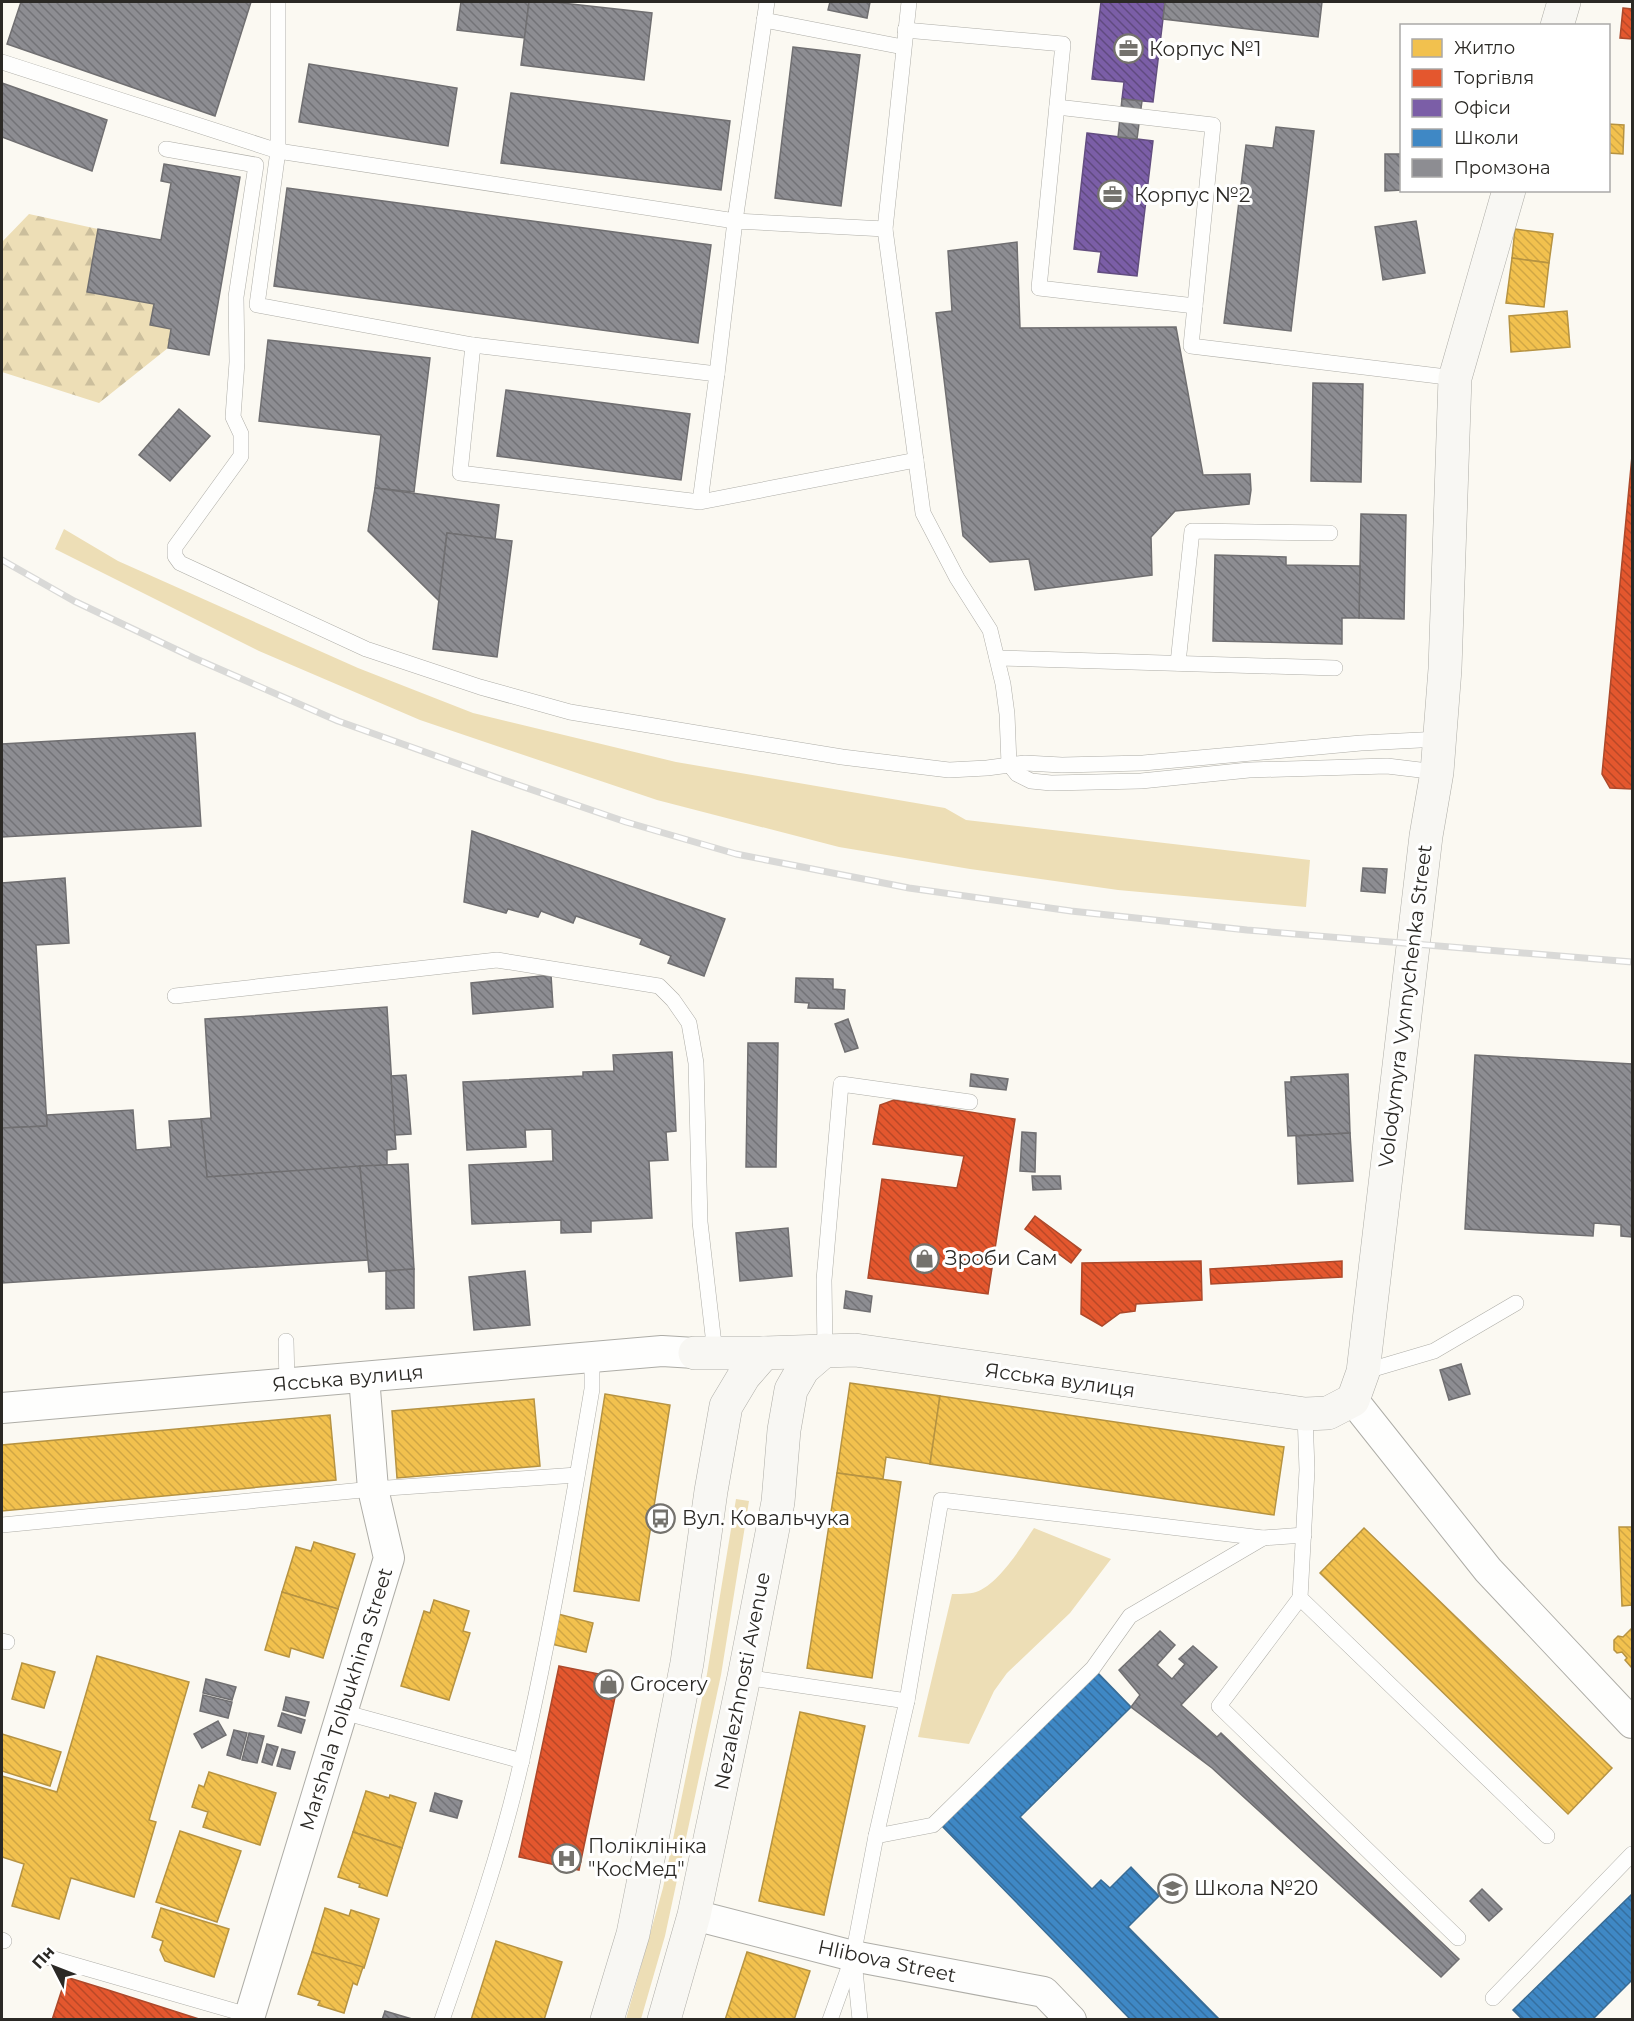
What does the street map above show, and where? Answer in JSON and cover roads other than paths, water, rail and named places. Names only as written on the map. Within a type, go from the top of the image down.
[{"type":"main road","points":[[1558,24],[1564,2]]},
{"type":"main road","name":"Volodymyra Vynnychenka Street","points":[[1358,1386],[1420,879],[1437,772],[1445,669],[1455,378],[1508,192]]},
{"type":"main road","name":"Nezalezhnosti Avenue","points":[[664,2019],[694,1915],[744,1677],[777,1502],[790,1390],[803,1369],[825,1350]]},
{"type":"main road","name":"Ясська вулиця","points":[[705,1353],[855,1350],[1305,1414],[1328,1413],[1358,1386]]},
{"type":"main road","points":[[607,2019],[633,1934],[687,1663],[711,1491],[726,1406],[721,1380],[705,1353]]},
{"type":"main road","points":[[726,1406],[744,1376],[764,1353]]},
{"type":"street","name":"Ясська вулиця","points":[[2,1408],[662,1351],[705,1353]]},
{"type":"street","name":"Marshala Tolbukhina Street","points":[[256,2017],[389,1558],[373,1490],[364,1377]]},
{"type":"street","points":[[1358,1386],[1488,1570],[1632,1723]]},
{"type":"street","name":"Hlibova Street","points":[[694,1915],[854,1956],[1044,1992],[1071,2019]]},
{"type":"lane","points":[[278,2],[278,151],[257,305],[473,345],[717,374]]},
{"type":"lane","points":[[700,502],[735,221],[767,2]]},
{"type":"lane","points":[[909,2],[885,229],[923,513],[957,579],[990,630],[1007,714],[1009,764],[1017,774],[1031,781],[1051,783],[1141,781],[1249,770],[1387,766],[1437,772]]},
{"type":"lane","points":[[764,20],[903,47]]},
{"type":"lane","points":[[905,30],[1063,44],[1039,288],[1195,306]]},
{"type":"lane","points":[[2,63],[278,151],[735,221],[885,229]]},
{"type":"lane","points":[[1058,107],[1213,125],[1191,346],[1455,378]]},
{"type":"lane","points":[[166,149],[256,165],[236,297],[237,362],[233,417],[240,434],[241,456],[175,547],[175,556],[180,563],[366,649],[480,687],[570,712],[842,758],[949,770],[1009,764],[1143,763],[1361,743],[1440,739]]},
{"type":"lane","points":[[473,345],[460,473],[700,502],[916,460]]},
{"type":"lane","points":[[1178,663],[1192,531],[1330,533]]},
{"type":"lane","points":[[997,658],[1335,668]]},
{"type":"lane","points":[[175,996],[496,960],[659,986],[673,1000],[688,1023],[696,1063],[705,1353]]},
{"type":"lane","points":[[825,1350],[824,1280],[841,1084],[970,1102]]},
{"type":"lane","points":[[1358,1386],[1434,1351],[1516,1303]]},
{"type":"lane","points":[[286,1341],[287,1383]]},
{"type":"lane","points":[[442,2019],[485,1894],[522,1761],[557,1598],[592,1389],[592,1357]]},
{"type":"lane","points":[[1305,1414],[1308,1470],[1300,1598],[1218,1706],[1458,1938]]},
{"type":"lane","points":[[2,1525],[373,1490],[577,1475]]},
{"type":"lane","points":[[831,2019],[854,1956],[876,1836],[907,1701],[941,1500],[1263,1538],[1304,1535]]},
{"type":"lane","points":[[876,1836],[933,1825],[1093,1668],[1130,1616],[1263,1538]]},
{"type":"lane","points":[[1300,1598],[1547,1836]]},
{"type":"lane","points":[[744,1677],[907,1701]]},
{"type":"lane","points":[[344,1712],[522,1761]]},
{"type":"lane","points":[[1493,1998],[1632,1854]]},
{"type":"lane","points":[[854,1956],[860,2019]]},
{"type":"lane","points":[[47,1958],[256,2017]]},
{"type":"railway","points":[[2,560],[74,601],[194,658],[338,721],[626,822],[736,854],[909,888],[1071,911],[1247,930],[1632,962]]},
{"type":"place","name":"Корпус №1","points":[[1128,49]]},
{"type":"place","name":"Корпус №2","points":[[1113,195]]},
{"type":"place","name":"Зроби Сам","points":[[924,1258]]},
{"type":"place","name":"Вул. Ковальчука","points":[[661,1518]]},
{"type":"place","name":"Grocery","points":[[609,1684]]},
{"type":"place","name":"Поліклініка \"КосМед\"","points":[[567,1858]]},
{"type":"place","name":"Школа №20","points":[[1173,1888]]}]
